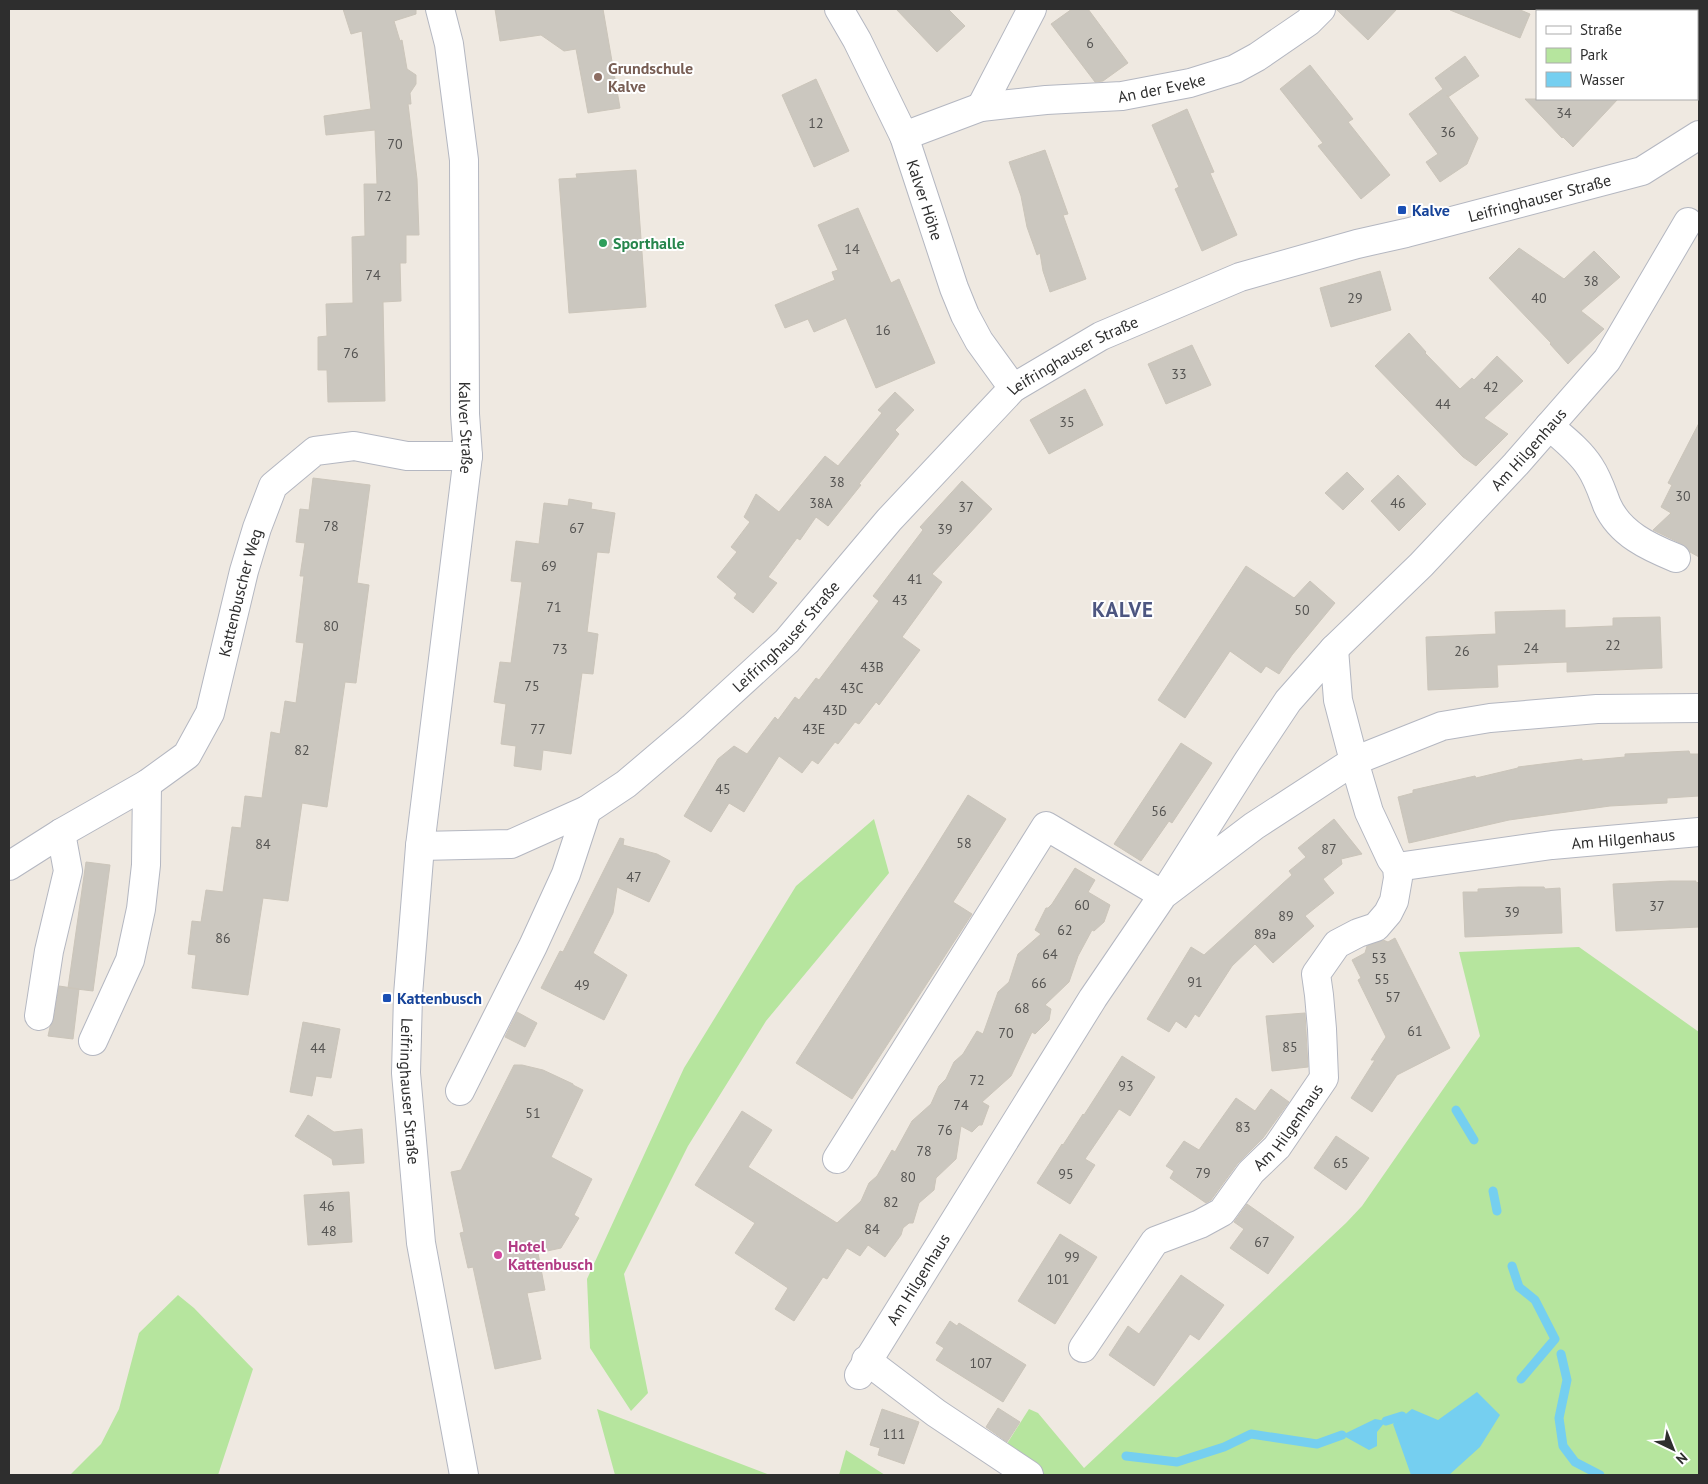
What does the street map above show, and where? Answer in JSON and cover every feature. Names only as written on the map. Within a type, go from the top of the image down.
[{"type":"street","name":"Kalver Straße","points":[[420,846],[468,456],[465,414],[464,160],[449,44],[440,9]]},
{"type":"street","name":"Kalver Höhe","points":[[839,9],[857,40],[904,136],[954,288],[965,315],[979,342],[1013,388]]},
{"type":"street","points":[[981,108],[1032,9]]},
{"type":"street","name":"An der Eveke","points":[[904,136],[981,108],[1046,100],[1122,96],[1190,83],[1235,69],[1257,57],[1308,22],[1321,9]]},
{"type":"street","name":"Leifringhauser Straße","points":[[464,1475],[421,1243],[406,1073],[408,996],[420,846],[511,844],[587,810],[626,784],[692,728],[787,641],[889,520],[1013,388],[1101,336],[1240,277],[1356,244],[1406,233],[1642,171],[1699,135]]},
{"type":"street","name":"Am Hilgenhaus","points":[[1029,1475],[936,1413],[863,1368],[1093,998],[1163,895],[1248,761],[1288,702],[1334,649],[1421,565],[1607,360],[1688,222]]},
{"type":"street","points":[[1549,426],[1590,465],[1599,481],[1608,508],[1624,529],[1646,546],[1676,558]]},
{"type":"street","name":"Kattenbuscher Weg","points":[[61,833],[147,784],[187,755],[210,713],[244,571],[272,486],[315,451],[354,446],[407,456],[468,456]]},
{"type":"street","points":[[1334,649],[1338,700],[1368,812],[1391,859],[1397,867]]},
{"type":"street","name":"Am Hilgenhaus","points":[[1163,895],[1254,826],[1354,761],[1442,726],[1480,720],[1597,709],[1699,708]]},
{"type":"street","points":[[93,1040],[130,960],[141,909],[146,865],[147,784]]},
{"type":"street","points":[[460,1091],[534,946],[562,883],[587,810]]},
{"type":"street","points":[[837,1159],[1046,826],[1163,895]]},
{"type":"street","name":"Am Hilgenhaus","points":[[1083,1348],[1154,1241],[1200,1224],[1222,1212],[1251,1172],[1278,1147],[1324,1078],[1322,1020],[1316,974],[1337,944],[1376,927],[1388,913],[1394,902],[1398,878],[1397,867],[1552,845],[1699,832]]},
{"type":"street","points":[[9,866],[61,833],[68,871],[49,951],[39,1016]]},
{"type":"green space","points":[[874,819],[889,873],[766,1021],[688,1146],[624,1274],[648,1393],[631,1411],[590,1348],[587,1279],[684,1068],[796,886]]},
{"type":"green space","points":[[1579,947],[1699,1032],[1699,1475],[1034,1475],[1003,1450],[1029,1409],[1038,1413],[1084,1468],[1362,1206],[1480,1036],[1459,952]]},
{"type":"green space","points":[[178,1295],[194,1308],[253,1369],[218,1475],[70,1475],[101,1444],[119,1409],[139,1333]]},
{"type":"green space","points":[[597,1409],[770,1475],[615,1475]]},
{"type":"green space","points":[[846,1450],[885,1475],[839,1475]]},
{"type":"water","points":[[1477,1392],[1500,1415],[1480,1447],[1449,1475],[1411,1475],[1393,1424],[1412,1409],[1438,1420]]},
{"type":"water","points":[[1375,1419],[1386,1421],[1377,1432],[1377,1446],[1369,1450],[1342,1435]]},
{"type":"building","points":[[343,9],[416,9],[416,14],[394,21],[400,41],[402,40],[407,69],[416,75],[416,84],[410,93],[411,104],[408,104],[417,179],[419,235],[406,235],[406,263],[400,263],[401,301],[383,302],[385,401],[328,402],[327,370],[318,370],[318,337],[327,336],[326,304],[353,303],[352,237],[365,236],[364,184],[377,184],[375,130],[326,135],[324,116],[371,109],[362,31],[351,34]]},
{"type":"building","name":"Grundschule Kalve","points":[[495,9],[603,9],[620,108],[588,113],[576,49],[564,51],[541,35],[500,41]]},
{"type":"building","points":[[896,9],[948,9],[965,26],[937,52]]},
{"type":"building","points":[[1072,9],[1088,9],[1128,63],[1103,81],[1095,82],[1051,24]]},
{"type":"building","points":[[1336,9],[1397,9],[1368,40]]},
{"type":"building","points":[[1450,9],[1518,9],[1530,14],[1520,38]]},
{"type":"building","points":[[1465,56],[1479,76],[1448,97],[1478,138],[1467,164],[1440,182],[1426,162],[1438,154],[1409,114],[1443,89],[1435,78]]},
{"type":"building","points":[[1310,65],[1353,119],[1348,122],[1390,175],[1361,199],[1318,146],[1323,143],[1280,89]]},
{"type":"building","points":[[816,79],[849,151],[814,167],[782,95]]},
{"type":"building","points":[[1525,99],[1617,100],[1573,147]]},
{"type":"building","points":[[1187,109],[1214,172],[1210,173],[1237,235],[1202,251],[1175,189],[1179,187],[1152,125]]},
{"type":"building","points":[[1045,150],[1068,214],[1063,215],[1086,279],[1050,292],[1043,271],[1040,253],[1037,255],[1027,227],[1021,196],[1009,162]]},
{"type":"building","name":"Sporthalle","points":[[636,170],[646,307],[569,313],[559,179],[577,178],[576,174]]},
{"type":"building","points":[[858,208],[891,283],[899,279],[935,363],[876,388],[846,318],[814,332],[808,319],[785,328],[775,305],[835,280],[832,272],[838,270],[818,225]]},
{"type":"building","points":[[1519,248],[1564,279],[1594,251],[1620,277],[1581,311],[1604,329],[1568,364],[1551,343],[1489,278]]},
{"type":"building","points":[[1380,271],[1391,310],[1331,327],[1320,288]]},
{"type":"building","points":[[1409,333],[1425,353],[1460,389],[1472,378],[1474,380],[1497,356],[1523,381],[1484,418],[1508,434],[1476,466],[1463,457],[1375,366]]},
{"type":"building","points":[[1192,345],[1211,385],[1166,404],[1148,364]]},
{"type":"building","points":[[1085,389],[1103,425],[1049,454],[1030,420]]},
{"type":"building","points":[[895,392],[914,410],[895,430],[899,434],[828,526],[816,517],[800,540],[797,538],[768,577],[777,583],[753,613],[734,598],[737,594],[717,577],[737,552],[731,547],[750,522],[744,517],[756,494],[779,512],[825,456],[838,466],[882,413],[878,410]]},
{"type":"building","points":[[1699,423],[1699,557],[1682,544],[1653,530],[1671,513],[1661,507],[1672,485],[1668,483]]},
{"type":"building","points":[[1347,472],[1364,489],[1343,510],[1325,493]]},
{"type":"building","points":[[1398,475],[1426,504],[1399,531],[1371,501]]},
{"type":"building","points":[[313,478],[370,485],[357,583],[369,585],[356,683],[345,682],[327,807],[302,803],[288,901],[263,898],[248,995],[192,988],[196,955],[188,954],[192,921],[201,922],[206,890],[223,892],[232,827],[241,828],[245,796],[262,798],[271,732],[280,734],[285,701],[296,703],[304,643],[296,642],[304,576],[300,576],[305,543],[296,542],[300,509],[309,510]]},
{"type":"building","points":[[962,481],[992,509],[932,574],[942,582],[902,637],[920,650],[879,705],[876,702],[859,724],[855,722],[838,744],[835,742],[818,764],[812,760],[802,773],[779,756],[744,812],[729,803],[711,832],[684,816],[718,759],[734,746],[747,754],[775,717],[778,720],[795,697],[799,700],[816,678],[819,680],[879,601],[873,596],[923,530],[920,527]]},
{"type":"building","points":[[569,499],[592,503],[591,509],[615,513],[609,553],[597,552],[587,632],[598,634],[593,674],[582,673],[571,754],[543,750],[541,770],[514,766],[516,746],[501,744],[506,704],[494,702],[500,662],[511,663],[522,582],[511,581],[516,541],[539,544],[544,503],[568,506]]},
{"type":"building","points":[[1246,566],[1294,598],[1310,581],[1335,603],[1292,655],[1279,674],[1266,666],[1261,673],[1230,651],[1185,718],[1158,700]]},
{"type":"building","points":[[1565,610],[1565,628],[1613,626],[1613,618],[1660,617],[1662,668],[1567,672],[1567,662],[1497,665],[1498,687],[1428,690],[1426,637],[1496,634],[1495,612]]},
{"type":"building","points":[[1181,743],[1212,763],[1172,823],[1169,821],[1141,861],[1114,844]]},
{"type":"building","points":[[1689,751],[1690,754],[1699,754],[1699,796],[1667,798],[1667,803],[1610,806],[1509,820],[1409,843],[1398,797],[1413,793],[1413,790],[1475,776],[1476,778],[1518,767],[1582,759],[1582,761],[1625,757],[1625,754]]},
{"type":"building","points":[[968,795],[1006,819],[953,902],[972,914],[852,1099],[796,1063]]},
{"type":"building","points":[[1334,819],[1362,854],[1341,859],[1342,864],[1323,879],[1334,893],[1305,916],[1314,926],[1273,963],[1255,944],[1232,966],[1199,1017],[1195,1014],[1186,1028],[1176,1021],[1169,1032],[1147,1019],[1191,947],[1204,955],[1292,875],[1289,871],[1306,857],[1298,848]]},
{"type":"building","points":[[620,838],[624,839],[623,845],[657,854],[670,861],[649,902],[617,887],[613,913],[593,953],[627,975],[604,1020],[541,988],[560,951],[563,952]]},
{"type":"building","points":[[86,862],[110,865],[93,991],[68,988]]},
{"type":"building","points":[[1075,868],[1095,880],[1088,892],[1110,905],[1104,922],[1094,931],[1092,930],[1078,956],[1069,982],[1045,1005],[1051,1009],[1049,1020],[1035,1034],[1032,1032],[1011,1076],[982,1102],[989,1106],[982,1125],[979,1125],[972,1132],[961,1126],[956,1159],[936,1178],[934,1190],[919,1203],[913,1223],[909,1223],[903,1228],[901,1235],[885,1257],[868,1245],[860,1256],[847,1248],[827,1279],[823,1277],[794,1321],[775,1309],[788,1288],[735,1253],[755,1223],[695,1185],[742,1111],[772,1130],[748,1167],[837,1223],[861,1201],[869,1183],[877,1176],[892,1150],[895,1152],[912,1121],[931,1104],[939,1086],[946,1079],[954,1062],[963,1054],[977,1031],[983,1034],[998,992],[1009,982],[1018,954],[1041,934],[1035,930],[1046,908],[1052,904]]},
{"type":"building","points":[[1670,881],[1699,882],[1699,927],[1616,931],[1613,884]]},
{"type":"building","points":[[1560,888],[1562,933],[1465,937],[1463,892],[1478,892],[1478,889]]},
{"type":"building","points":[[1395,938],[1450,1048],[1397,1075],[1372,1112],[1351,1098],[1375,1060],[1371,1060],[1386,1037],[1358,980],[1361,978],[1352,960],[1365,953],[1367,946],[1383,940],[1388,942]]},
{"type":"building","points":[[59,986],[79,989],[73,1039],[48,1036],[54,1018]]},
{"type":"building","points":[[517,1012],[537,1023],[525,1047],[505,1037]]},
{"type":"building","points":[[1305,1013],[1308,1067],[1272,1071],[1266,1016]]},
{"type":"building","points":[[303,1022],[340,1029],[331,1078],[316,1076],[312,1096],[290,1092]]},
{"type":"building","points":[[1122,1056],[1155,1077],[1130,1116],[1119,1109],[1085,1159],[1095,1165],[1070,1204],[1037,1183]]},
{"type":"building","name":"Hotel Kattenbusch","points":[[514,1065],[543,1070],[583,1090],[551,1157],[592,1179],[574,1215],[579,1218],[561,1248],[538,1253],[545,1290],[527,1293],[541,1359],[495,1369],[473,1267],[468,1268],[460,1233],[464,1232],[451,1172],[461,1170]]},
{"type":"building","points":[[1271,1089],[1289,1102],[1263,1138],[1238,1163],[1211,1200],[1206,1203],[1170,1178],[1174,1171],[1166,1166],[1184,1141],[1199,1150],[1236,1098],[1255,1111]]},
{"type":"building","points":[[308,1115],[334,1132],[362,1129],[364,1163],[333,1165],[332,1159],[295,1136]]},
{"type":"building","points":[[1336,1136],[1369,1158],[1346,1190],[1314,1168]]},
{"type":"building","points":[[349,1192],[352,1242],[308,1245],[304,1195]]},
{"type":"building","points":[[1247,1204],[1294,1237],[1268,1274],[1230,1248],[1244,1229],[1234,1222]]},
{"type":"building","points":[[1060,1234],[1097,1257],[1055,1324],[1018,1301]]},
{"type":"building","points":[[1181,1275],[1224,1305],[1199,1340],[1190,1334],[1154,1386],[1109,1355],[1128,1326],[1139,1334]]},
{"type":"building","points":[[950,1321],[957,1326],[959,1323],[1026,1365],[1003,1402],[936,1360],[944,1348],[936,1343]]},
{"type":"building","points":[[998,1408],[1020,1422],[1007,1442],[986,1427]]},
{"type":"building","points":[[882,1409],[919,1422],[904,1464],[878,1455],[880,1448],[870,1445]]},
{"type":"waterway","points":[[1456,1110],[1474,1140]]},
{"type":"waterway","points":[[1493,1191],[1497,1211]]},
{"type":"waterway","points":[[1512,1266],[1519,1287],[1535,1300],[1555,1339],[1521,1379]]},
{"type":"waterway","points":[[1561,1354],[1567,1380],[1559,1418],[1563,1446],[1575,1462],[1600,1475]]},
{"type":"waterway","points":[[1386,1421],[1402,1416]]},
{"type":"waterway","points":[[1126,1456],[1177,1462],[1224,1447],[1251,1434],[1317,1444],[1342,1435]]},
{"type":"place","name":"Grundschule Kalve","points":[[598,77]]},
{"type":"place","name":"Kalve","points":[[1402,210]]},
{"type":"place","name":"Sporthalle","points":[[603,243]]},
{"type":"place","name":"Kattenbusch","points":[[387,998]]},
{"type":"place","name":"Hotel Kattenbusch","points":[[498,1255]]},
{"type":"district","name":"KALVE","points":[[1123,610]]}]
